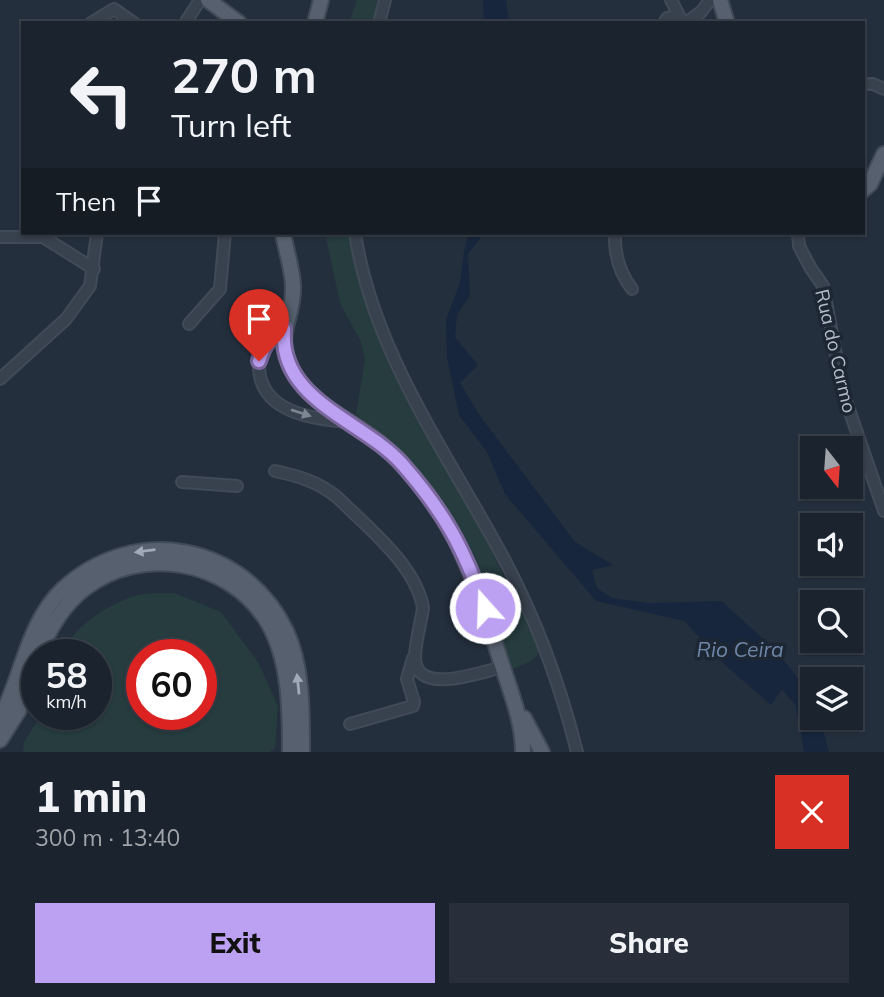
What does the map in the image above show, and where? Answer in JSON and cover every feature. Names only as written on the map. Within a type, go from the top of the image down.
[{"type":"main road","points":[[208,0],[236,21]]},
{"type":"main road","points":[[316,21],[321,0]]},
{"type":"main road","points":[[720,0],[726,21]]},
{"type":"main road","points":[[865,188],[870,184],[884,153]]},
{"type":"main road","points":[[283,235],[293,286],[284,329],[286,356],[302,385],[313,397],[380,443],[400,462],[433,501],[452,530],[475,583],[516,705],[542,752]]},
{"type":"main road","points":[[0,719],[36,628],[62,591],[84,573],[111,559],[142,551],[173,550],[208,559],[236,572],[261,593],[271,607],[286,632],[295,659],[302,722],[302,752]]},
{"type":"main road","points":[[46,639],[67,604],[104,576],[127,567],[153,563],[179,564],[205,570],[245,595],[261,613],[273,634],[284,668],[290,752]]},
{"type":"main road","points":[[0,740],[21,705]]},
{"type":"main road","points":[[516,705],[523,752]]},
{"type":"street","points":[[186,21],[200,0]]},
{"type":"street","points":[[380,21],[385,0]]},
{"type":"street","points":[[671,0],[682,20]]},
{"type":"street","points":[[665,21],[667,18],[682,20],[701,12],[710,0]]},
{"type":"street","points":[[94,21],[114,9],[131,21]]},
{"type":"street","points":[[865,84],[884,89]]},
{"type":"street","points":[[0,379],[66,319],[90,286],[97,235]]},
{"type":"street","points":[[190,324],[220,289],[225,235]]},
{"type":"street","points":[[355,235],[366,289],[385,339],[506,562],[531,614],[557,679],[577,752]]},
{"type":"street","points":[[615,235],[614,250],[624,277],[632,289]]},
{"type":"street","name":"Rua do Carmo","points":[[798,235],[799,246],[823,286],[843,392],[884,511]]},
{"type":"street","points":[[0,237],[43,237],[94,267]]},
{"type":"street","points":[[284,329],[272,336],[263,346],[259,361],[260,380],[267,395],[278,405],[303,414],[347,422]]},
{"type":"street","points":[[275,471],[304,477],[337,497],[406,569],[415,584],[423,608],[407,679],[413,706],[350,724]]},
{"type":"street","points":[[182,482],[237,486]]},
{"type":"street","points":[[414,655],[418,671],[423,677],[431,679],[458,677],[503,667]]},
{"type":"green space","points":[[357,0],[378,0],[373,21],[350,21]]},
{"type":"green space","points":[[325,235],[351,235],[366,303],[392,370],[472,509],[537,641],[537,656],[525,664],[512,669],[484,580],[469,545],[450,512],[413,467],[356,414],[365,360],[361,342],[340,303]]},
{"type":"green space","points":[[174,593],[221,612],[258,662],[278,706],[275,748],[270,752],[23,752],[24,742],[32,730],[112,730],[112,639],[72,639],[103,611],[124,600],[144,594]]},
{"type":"water","points":[[483,0],[506,0],[509,21],[484,21]]},
{"type":"water","name":"Rio Ceira","points":[[468,235],[482,235],[468,254],[470,295],[457,315],[455,337],[478,365],[460,383],[480,416],[575,542],[613,565],[592,570],[597,588],[612,598],[648,603],[722,601],[778,654],[800,682],[800,729],[796,706],[782,689],[771,705],[725,665],[684,621],[596,601],[505,494],[487,452],[459,415],[447,358],[446,319],[460,283]]},
{"type":"water","name":"Rio Ceira","points":[[800,730],[823,730],[829,752],[804,752]]},
{"type":"route","points":[[259,361],[263,346],[272,336],[284,329],[286,356],[302,385],[313,397],[380,443],[433,501],[466,558],[485,608]]}]
